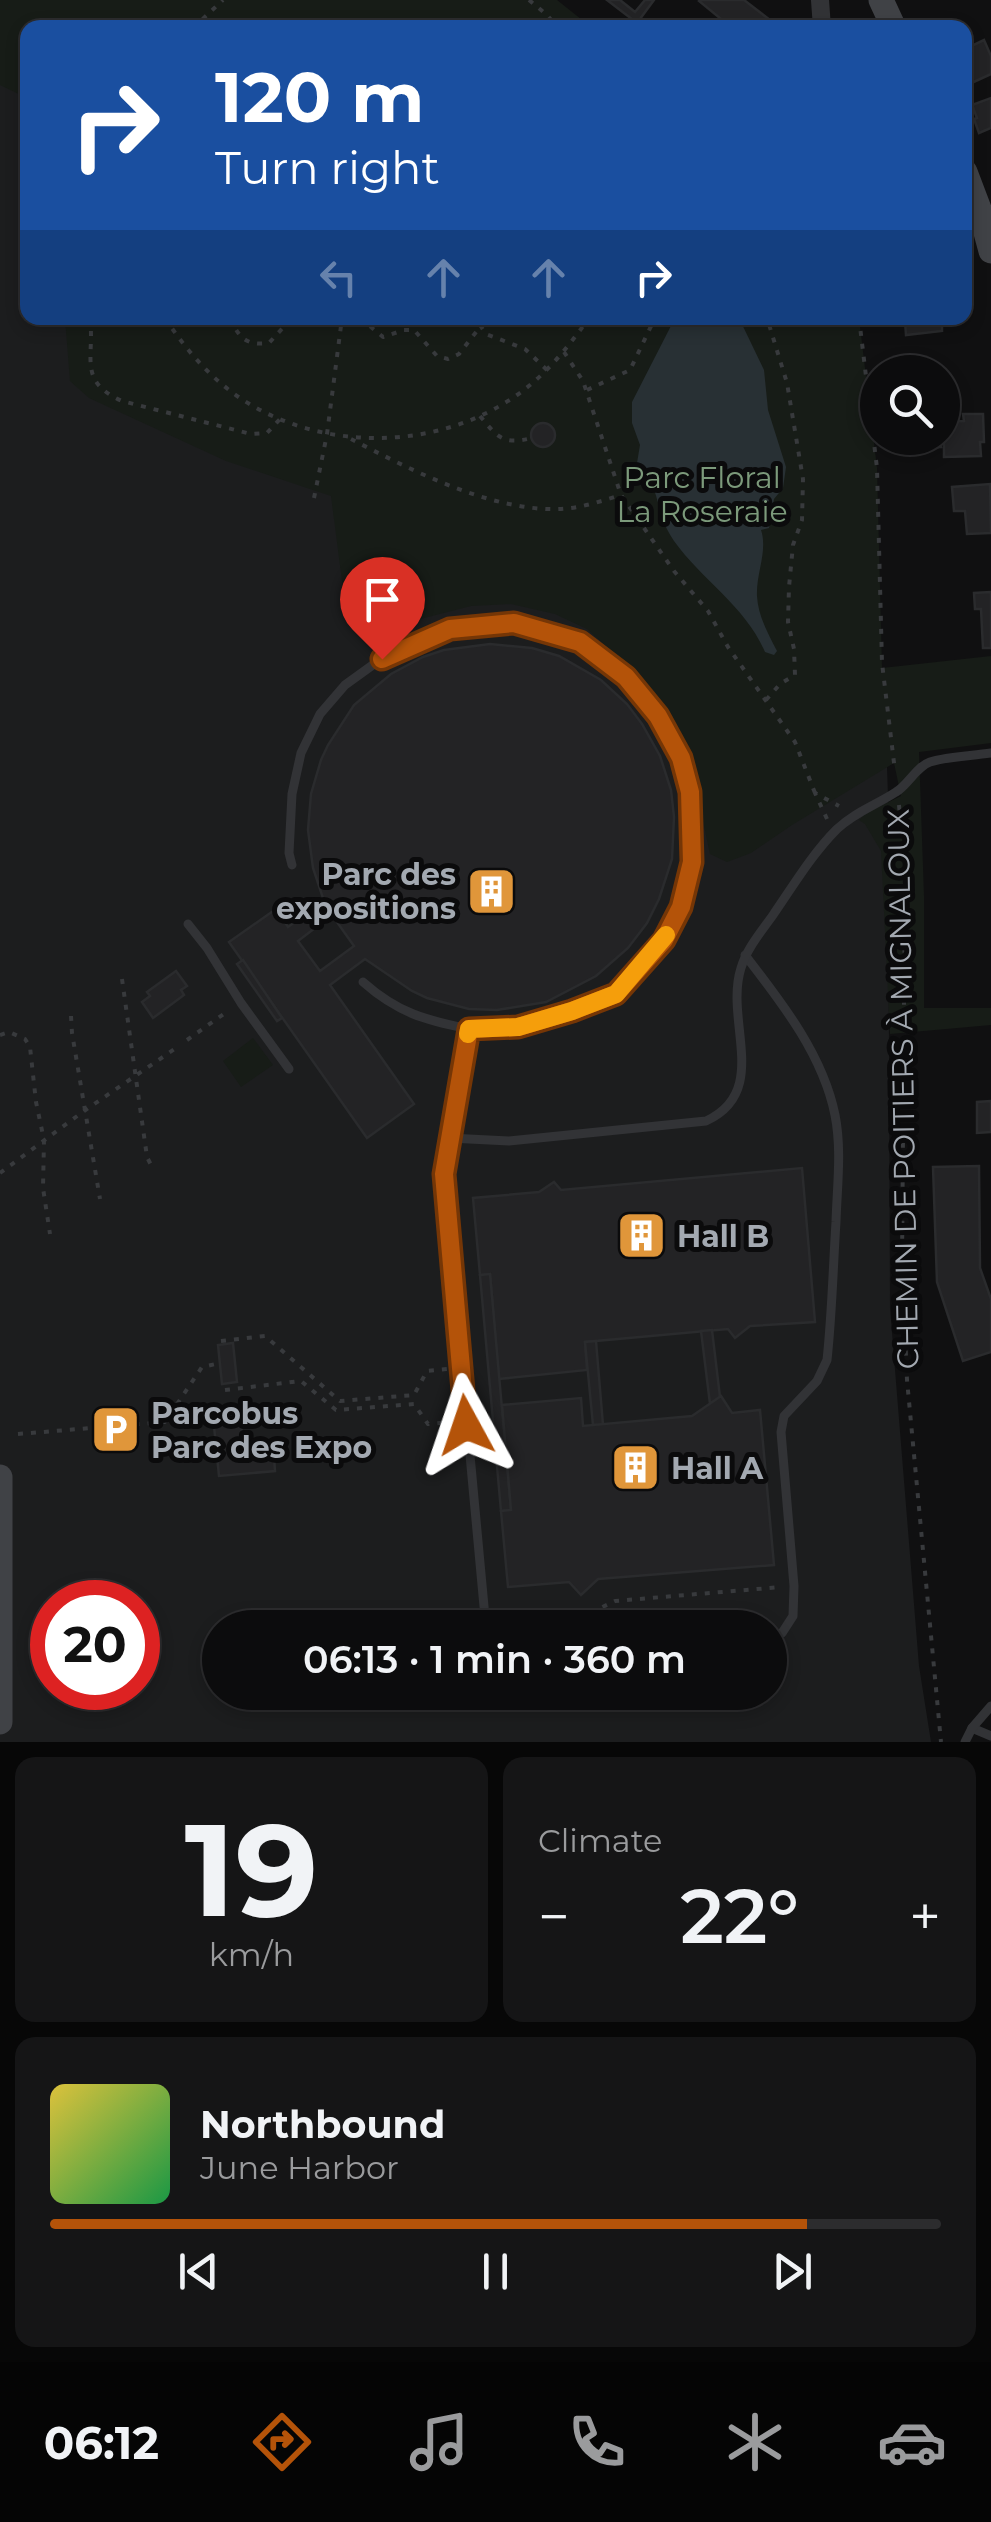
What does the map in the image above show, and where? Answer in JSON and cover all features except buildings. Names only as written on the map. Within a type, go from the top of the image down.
[{"type":"street","points":[[972,190],[991,251]]},
{"type":"street","points":[[0,1476],[0,1722]]},
{"type":"lane","points":[[292,865],[292,794],[301,753],[320,714],[345,685],[382,659],[450,629],[514,623],[580,642],[626,677],[658,716],[681,758],[690,792],[692,862],[681,907],[664,940],[616,994],[518,1027],[469,1029],[422,1020],[380,998],[363,982]]},
{"type":"lane","points":[[449,1138],[510,1141],[706,1121],[718,1116],[736,1097],[742,1079],[739,973],[746,955],[809,864],[838,828],[871,804],[898,792],[926,762],[991,753]]},
{"type":"lane","points":[[188,924],[289,1069]]},
{"type":"lane","points":[[746,955],[783,1004],[817,1065],[835,1114],[839,1156],[828,1360],[818,1381],[784,1416],[782,1432],[794,1586],[793,1616],[787,1625]]},
{"type":"lane","points":[[469,1029],[444,1174],[484,1610]]},
{"type":"lane","points":[[966,1742],[972,1728],[991,1706]]},
{"type":"lane","points":[[972,1728],[991,1736]]},
{"type":"path","points":[[201,20],[222,0]]},
{"type":"path","points":[[529,0],[552,20]]},
{"type":"path","points":[[91,325],[90,362],[93,378],[102,392],[122,401],[252,434],[267,433],[280,419]]},
{"type":"path","points":[[170,325],[210,374],[243,400],[280,419],[326,434],[393,438],[438,432],[480,416],[516,396],[547,370],[584,325]]},
{"type":"path","points":[[233,325],[244,341],[257,345],[269,344],[286,325]]},
{"type":"path","points":[[314,498],[340,325]]},
{"type":"path","points":[[369,325],[384,337],[414,330],[437,356],[448,360],[458,354],[480,326],[486,334],[525,349],[547,370]]},
{"type":"path","points":[[586,390],[630,370],[652,325]]},
{"type":"path","points":[[766,700],[795,675],[788,622],[789,587],[793,545],[802,520],[804,479],[787,383],[768,325]]},
{"type":"path","name":"CHEMIN DE POITIERS À MIGNALOUX","points":[[860,325],[877,468],[882,663],[906,872],[902,1248],[905,1342],[941,1742]]},
{"type":"path","points":[[564,352],[586,390],[621,495],[674,571],[708,611],[728,647],[795,742],[826,816]]},
{"type":"path","points":[[480,416],[497,437],[518,442],[532,438]]},
{"type":"path","points":[[348,437],[406,468],[516,505],[561,509],[621,495]]},
{"type":"path","points":[[815,793],[857,814]]},
{"type":"path","points":[[122,979],[146,1156],[151,1165]]},
{"type":"path","points":[[187,1040],[241,1002]]},
{"type":"path","points":[[71,1016],[100,1199]]},
{"type":"path","points":[[0,1035],[10,1032],[30,1047],[44,1140],[42,1188],[50,1234]]},
{"type":"path","points":[[0,1173],[176,1048]]},
{"type":"path","points":[[221,1341],[265,1336],[340,1400],[414,1394],[427,1371],[461,1368]]},
{"type":"path","points":[[18,1434],[165,1422],[202,1367],[220,1363]]},
{"type":"path","points":[[226,1390],[301,1381],[336,1410],[414,1404],[428,1424],[466,1421]]},
{"type":"path","points":[[596,1610],[614,1601],[794,1586]]},
{"type":"shaded area","points":[[0,0],[20,20],[20,325],[667,325],[886,737],[890,1308],[919,1666],[931,1742],[0,1742]]},
{"type":"shaded area","points":[[671,325],[742,325],[764,370],[768,410],[786,467],[769,528],[761,530],[763,546],[757,587],[761,617],[777,651],[774,655],[765,652],[747,621],[674,541],[653,487],[639,471],[640,445],[632,423],[632,402]]},
{"type":"green space","points":[[0,0],[557,0],[582,20],[20,20],[20,95],[0,85]]},
{"type":"green space","name":"Parc Floral La Roseraie","points":[[66,325],[860,325],[863,355],[860,355],[860,455],[875,455],[877,468],[882,668],[991,656],[991,743],[919,752],[924,1008],[991,1008],[991,1025],[890,1034],[881,851],[859,820],[901,796],[894,763],[751,853],[727,862],[710,854],[690,760],[674,726],[645,681],[587,629],[555,614],[511,604],[471,606],[377,630],[354,620],[345,604],[331,496],[226,461],[89,398],[70,381]]},
{"type":"green space","points":[[253,1038],[273,1065],[241,1087],[223,1061]]},
{"type":"slow traffic","points":[[468,1034],[469,1029],[518,1027],[616,994],[666,935]]},
{"type":"place","name":"Parc des expositions","points":[[491,891]]},
{"type":"place","name":"Hall B","points":[[642,1236]]},
{"type":"place","name":"Parcobus Parc des Expo","points":[[116,1430]]},
{"type":"place","name":"Hall A","points":[[636,1468]]},
{"type":"route","points":[[382,659],[450,629],[514,623],[580,642],[626,677],[658,716],[681,758],[690,792],[692,862],[681,907],[664,940],[616,994],[518,1027],[469,1029],[444,1174],[466,1425]]}]
